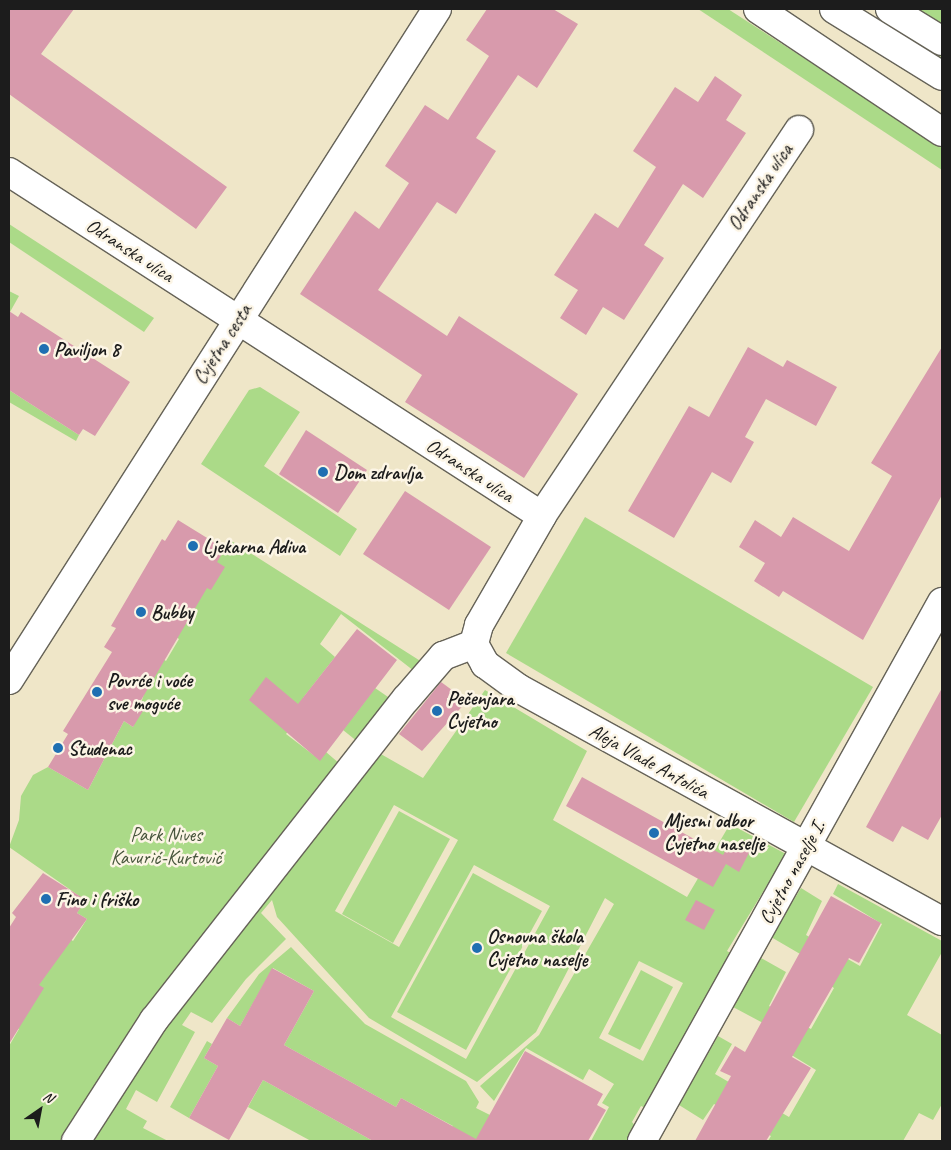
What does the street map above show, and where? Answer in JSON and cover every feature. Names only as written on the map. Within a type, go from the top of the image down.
[{"type":"street","name":"Cvjetna cesta","points":[[9,680],[437,9]]},
{"type":"street","points":[[758,9],[942,132]]},
{"type":"street","points":[[834,9],[942,76]]},
{"type":"street","points":[[890,9],[942,41]]},
{"type":"street","name":"Odranska ulica","points":[[9,172],[542,516],[799,130]]},
{"type":"street","points":[[76,1141],[154,1020],[411,692],[443,656],[474,644],[483,616],[542,516]]},
{"type":"street","name":"Cvjetno naselje I.","points":[[642,1141],[942,602]]},
{"type":"street","name":"Aleja Vlade Antolića","points":[[474,644],[486,664],[518,688],[942,922]]},
{"type":"green space","points":[[698,9],[728,9],[942,147],[942,170]]},
{"type":"green space","points":[[857,9],[942,57],[942,62]]},
{"type":"green space","points":[[916,9],[942,9],[942,25]]},
{"type":"green space","points":[[9,224],[154,318],[144,332],[9,242]]},
{"type":"green space","points":[[9,291],[19,296],[10,312],[9,311]]},
{"type":"green space","points":[[260,387],[300,412],[264,466],[357,529],[340,556],[201,464],[249,390]]},
{"type":"green space","points":[[9,390],[79,435],[76,441],[9,402]]},
{"type":"green space","points":[[585,517],[873,687],[794,822],[506,653]]},
{"type":"green space","name":"Park Nives Kavurić-Kurtović","points":[[230,540],[422,662],[414,671],[341,614],[320,644],[335,657],[303,698],[309,704],[286,734],[320,760],[326,752],[340,764],[270,894],[379,753],[423,778],[485,690],[587,751],[553,820],[687,897],[730,824],[786,854],[727,951],[732,954],[646,1108],[641,1106],[632,1122],[636,1127],[627,1141],[591,1141],[609,1107],[602,1103],[614,1084],[589,1069],[583,1080],[526,1048],[494,1101],[480,1086],[539,1035],[614,904],[605,898],[536,1032],[477,1082],[369,1018],[277,917],[272,900],[261,913],[286,939],[246,979],[212,1023],[191,1012],[182,1025],[195,1032],[157,1102],[136,1090],[126,1109],[147,1121],[143,1128],[168,1141],[9,1141],[9,1046],[19,1029],[10,1023],[63,934],[73,941],[87,919],[77,913],[85,900],[9,847],[19,820],[21,796],[33,775],[48,767],[88,790],[124,721],[133,727],[157,655],[166,661],[179,639],[169,632]],"holes":[[[394,805],[458,840],[399,947],[335,911]],[[474,865],[550,906],[466,1059],[391,1017]],[[639,961],[683,983],[643,1061],[599,1038]]]},
{"type":"green space","points":[[375,688],[391,699],[358,742],[343,730]]},
{"type":"green space","points":[[399,811],[450,839],[393,943],[342,914]]},
{"type":"green space","points":[[473,873],[542,911],[466,1050],[397,1012]]},
{"type":"green space","points":[[838,884],[942,941],[942,952],[907,1015],[942,1035],[942,1104],[933,1120],[919,1113],[903,1141],[768,1141],[771,1136],[714,1104],[703,1120],[679,1105],[718,1036],[732,1044],[715,1074],[789,1117],[816,1070],[757,1034],[763,1023],[733,1007],[761,958],[786,972],[769,1006],[811,1029],[834,988],[801,968],[807,958],[771,937],[801,888],[822,901],[806,935],[860,966],[882,924],[833,894]]},
{"type":"green space","points":[[291,947],[365,1024],[466,1081],[479,1102],[476,1108],[490,1115],[486,1141],[455,1141],[447,1137],[453,1126],[401,1098],[396,1107],[284,1045],[314,991],[273,968],[240,1026],[227,1018],[259,974]]},
{"type":"green space","points":[[641,970],[673,987],[640,1050],[608,1034]]},
{"type":"green space","points":[[207,1041],[212,1044],[204,1058],[218,1066],[189,1118],[170,1107]]},
{"type":"green space","points":[[263,1080],[373,1141],[311,1141],[248,1107]]},
{"type":"building","points":[[9,9],[74,9],[41,54],[227,187],[196,229],[9,94]]},
{"type":"building","points":[[487,9],[553,9],[578,24],[537,88],[518,75],[476,138],[496,151],[456,214],[437,202],[378,290],[447,336],[459,316],[578,394],[524,478],[405,402],[422,375],[300,294],[355,211],[379,229],[409,183],[385,166],[425,105],[448,120],[489,56],[466,40]]},
{"type":"building","points":[[715,76],[742,95],[726,120],[746,133],[703,198],[683,184],[644,245],[664,258],[624,320],[603,307],[586,335],[560,318],[578,290],[554,275],[595,213],[618,228],[656,167],[633,151],[675,87],[698,102]]},
{"type":"building","name":"Paviljon 8","points":[[9,311],[18,317],[21,312],[130,382],[95,436],[83,429],[79,435],[9,390]]},
{"type":"building","points":[[748,347],[783,367],[787,360],[837,387],[816,426],[766,399],[745,437],[754,442],[731,483],[712,472],[674,538],[628,511],[689,406],[709,417]]},
{"type":"building","points":[[942,347],[942,495],[863,640],[783,591],[779,597],[754,581],[765,563],[739,547],[755,520],[781,537],[793,517],[849,551],[892,476],[871,463]]},
{"type":"building","name":"Dom zdravlja","points":[[306,430],[367,470],[338,513],[279,474]]},
{"type":"building","points":[[405,491],[491,547],[449,610],[363,554]]},
{"type":"building","points":[[178,520],[225,549],[217,562],[225,567],[211,590],[207,588],[140,702],[146,706],[133,727],[124,721],[88,790],[48,767],[68,734],[63,731],[112,652],[104,647],[116,628],[111,626],[162,539],[165,541]]},
{"type":"building","points":[[357,629],[397,660],[320,761],[249,700],[266,677],[298,704]]},
{"type":"building","name":"Pečenjara Cvjetno","points":[[441,682],[467,701],[422,751],[399,734]]},
{"type":"building","points":[[942,688],[942,815],[928,840],[902,826],[893,842],[866,827]]},
{"type":"building","points":[[582,777],[723,855],[731,841],[750,851],[739,872],[726,864],[713,887],[566,806]]},
{"type":"building","points":[[43,873],[86,900],[77,913],[87,919],[39,985],[44,988],[9,1044],[9,928],[16,917],[12,913]]},
{"type":"building","points":[[831,896],[881,923],[859,963],[849,958],[792,1057],[811,1068],[766,1141],[695,1141],[731,1076],[720,1071],[735,1046],[745,1052]]},
{"type":"building","points":[[696,900],[715,910],[704,930],[685,920]]},
{"type":"building","points":[[272,968],[314,991],[284,1045],[396,1107],[401,1098],[476,1139],[525,1051],[603,1094],[597,1105],[606,1110],[588,1141],[373,1141],[263,1080],[229,1140],[189,1118],[218,1066],[204,1058],[227,1018],[240,1026]]},
{"type":"place","name":"Paviljon 8","points":[[44,349]]},
{"type":"place","name":"Dom zdravlja","points":[[323,472]]},
{"type":"place","name":"Ljekarna Adiva","points":[[193,546]]},
{"type":"place","name":"Bubby","points":[[141,612]]},
{"type":"place","name":"Povrće i voće sve moguće","points":[[97,692]]},
{"type":"place","name":"Pečenjara Cvjetno","points":[[437,711]]},
{"type":"place","name":"Studenac","points":[[58,748]]},
{"type":"place","name":"Mjesni odbor Cvjetno naselje","points":[[654,833]]},
{"type":"place","name":"Fino i friško","points":[[46,899]]},
{"type":"place","name":"Osnovna škola Cvjetno naselje","points":[[477,948]]}]
